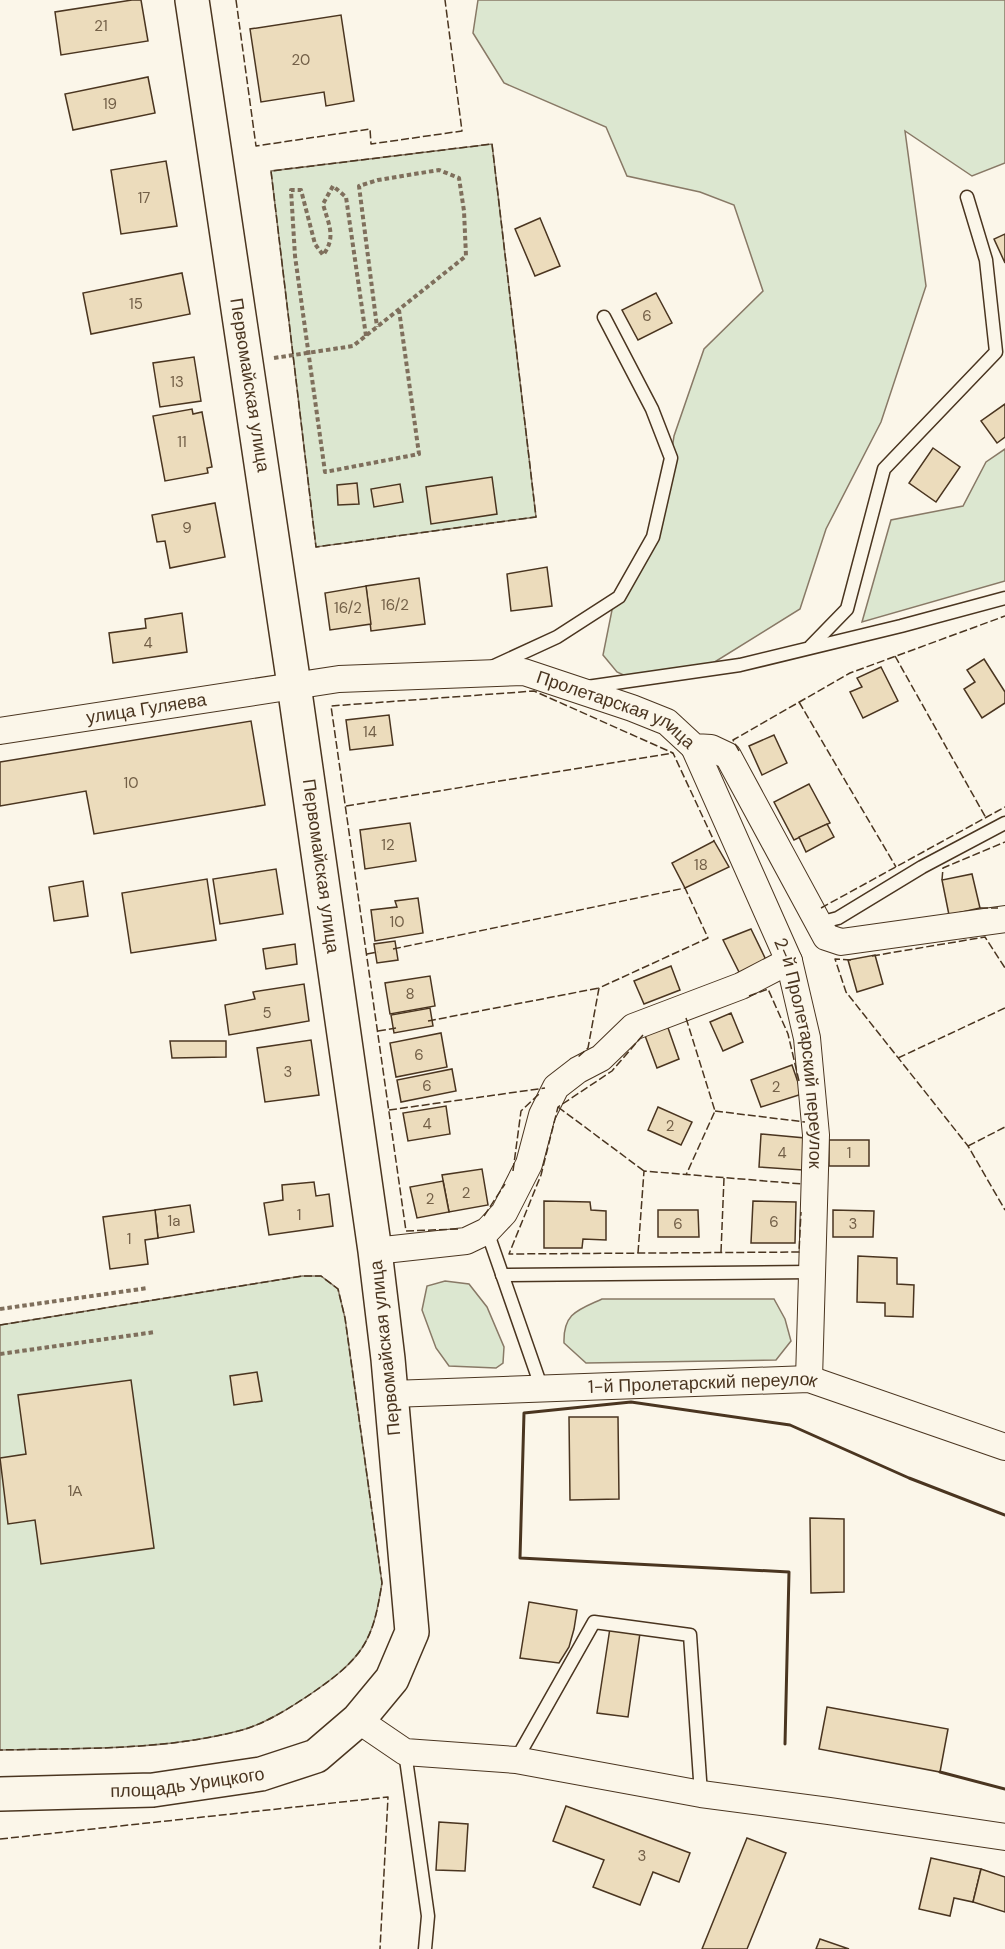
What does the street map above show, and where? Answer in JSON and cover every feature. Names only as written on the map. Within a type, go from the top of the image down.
[{"type":"main road","name":"Первомайская улица","points":[[192,0],[375,1251],[391,1394],[412,1632],[392,1679],[358,1719]]},
{"type":"main road","name":"площадь Урицкого","points":[[0,1794],[153,1790],[261,1774],[316,1756],[358,1719]]},
{"type":"street","name":"Пролетарская улица","points":[[294,685],[339,679],[524,672],[667,722],[694,747],[711,748],[728,756],[826,937],[841,942],[1005,919]]},
{"type":"street","name":"улица Гуляева","points":[[0,731],[294,685]]},
{"type":"street","name":"2-й Пролетарский переулок","points":[[694,747],[789,961],[807,1038],[816,1135],[809,1379]]},
{"type":"street","points":[[375,1251],[466,1240],[487,1231],[504,1213],[529,1164],[542,1114],[556,1087],[578,1070],[600,1058],[633,1027],[741,986],[789,961]]},
{"type":"street","name":"1-й Пролетарский переулок","points":[[391,1394],[809,1379],[1005,1447]]},
{"type":"street","points":[[358,1719],[405,1752],[516,1760],[701,1794],[1005,1837]]},
{"type":"lane","points":[[812,646],[847,609],[884,469],[996,352],[986,260],[967,197]]},
{"type":"lane","points":[[477,674],[557,637],[620,597],[653,537],[671,458],[652,409],[604,317]]},
{"type":"lane","points":[[574,689],[740,665],[1005,598]]},
{"type":"lane","points":[[819,923],[838,918],[922,867],[1005,823]]},
{"type":"lane","points":[[487,1231],[542,1389]]},
{"type":"lane","points":[[502,1275],[811,1272]]},
{"type":"lane","points":[[516,1760],[594,1622],[690,1635],[701,1794]]},
{"type":"lane","points":[[405,1752],[428,1916],[425,1949]]},
{"type":"path","points":[[246,362],[353,346],[399,310],[465,256],[464,211],[459,178],[439,170],[378,180],[359,186],[377,327]]},
{"type":"path","points":[[366,336],[346,197],[333,186],[323,204],[331,232],[329,246],[323,255],[315,244],[301,190],[291,190],[295,256],[325,472],[419,454],[399,310]]},
{"type":"path","points":[[0,1309],[148,1288]]},
{"type":"path","points":[[0,1354],[155,1332]]},
{"type":"green space","points":[[478,0],[1005,0],[1005,163],[972,176],[905,131],[926,286],[881,422],[826,529],[800,609],[705,668],[636,681],[617,672],[603,655],[612,610],[661,523],[674,436],[704,349],[763,291],[734,205],[700,192],[627,176],[606,127],[504,83],[473,33]]},
{"type":"green space","points":[[492,144],[536,517],[316,547],[271,171]]},
{"type":"green space","points":[[1005,449],[1005,581],[862,622],[891,520],[963,506],[986,462]]},
{"type":"green space","points":[[302,1276],[321,1276],[338,1289],[345,1318],[382,1583],[373,1625],[362,1648],[334,1677],[315,1691],[270,1719],[242,1730],[183,1742],[152,1745],[0,1750],[0,1325]]},
{"type":"green space","points":[[445,1281],[469,1284],[487,1307],[504,1347],[503,1363],[496,1368],[449,1366],[436,1348],[422,1310],[427,1286]]},
{"type":"green space","points":[[602,1299],[774,1299],[785,1319],[791,1341],[776,1360],[586,1363],[564,1343],[566,1325],[579,1310]]},
{"type":"building","points":[[141,0],[148,41],[61,55],[55,12]]},
{"type":"building","points":[[341,15],[354,101],[326,106],[324,92],[261,102],[250,29]]},
{"type":"building","points":[[148,77],[155,113],[73,130],[65,94]]},
{"type":"building","points":[[166,161],[177,226],[121,234],[111,170]]},
{"type":"building","points":[[540,218],[560,266],[535,276],[515,229]]},
{"type":"building","points":[[1005,234],[1005,263],[994,239]]},
{"type":"building","points":[[182,273],[190,314],[91,334],[83,293]]},
{"type":"building","points":[[656,293],[672,323],[638,340],[622,310]]},
{"type":"building","points":[[194,357],[201,401],[160,407],[153,363]]},
{"type":"building","points":[[1005,404],[1005,437],[997,443],[981,421]]},
{"type":"building","points":[[192,409],[193,414],[202,412],[212,467],[207,468],[208,473],[165,481],[153,416]]},
{"type":"building","points":[[933,448],[960,467],[936,502],[909,483]]},
{"type":"building","points":[[492,477],[497,514],[431,524],[426,487]]},
{"type":"building","points":[[357,483],[359,504],[338,505],[337,485]]},
{"type":"building","points":[[400,484],[403,502],[374,507],[371,489]]},
{"type":"building","points":[[215,503],[225,557],[170,568],[165,541],[157,542],[152,515]]},
{"type":"building","points":[[547,567],[552,606],[511,611],[507,574]]},
{"type":"building","points":[[419,578],[425,624],[371,631],[366,586]]},
{"type":"building","points":[[366,586],[371,624],[330,630],[325,593]]},
{"type":"building","points":[[182,613],[187,652],[113,663],[109,633],[146,628],[145,619]]},
{"type":"building","points":[[984,659],[1005,692],[1005,703],[982,718],[964,689],[975,682],[967,670]]},
{"type":"building","points":[[881,667],[898,701],[863,718],[850,692],[862,687],[857,678]]},
{"type":"building","points":[[389,715],[393,745],[350,750],[346,720]]},
{"type":"building","points":[[251,721],[265,805],[94,834],[86,791],[0,806],[0,762]]},
{"type":"building","points":[[774,735],[787,763],[762,775],[749,746]]},
{"type":"building","points":[[809,784],[830,823],[794,840],[774,802]]},
{"type":"building","points":[[410,823],[416,861],[365,869],[360,830]]},
{"type":"building","points":[[827,824],[834,837],[806,852],[799,837]]},
{"type":"building","points":[[714,841],[729,867],[685,888],[672,863]]},
{"type":"building","points":[[276,869],[283,914],[220,924],[213,879]]},
{"type":"building","points":[[972,874],[980,908],[949,915],[942,880]]},
{"type":"building","points":[[207,879],[216,940],[131,953],[122,893]]},
{"type":"building","points":[[83,881],[88,916],[54,921],[49,887]]},
{"type":"building","points":[[418,898],[423,933],[375,941],[371,910],[397,907],[395,901]]},
{"type":"building","points":[[751,929],[767,962],[740,974],[723,940]]},
{"type":"building","points":[[395,941],[398,960],[377,963],[374,944]]},
{"type":"building","points":[[295,944],[297,964],[266,969],[263,949]]},
{"type":"building","points":[[875,955],[883,984],[857,992],[848,960]]},
{"type":"building","points":[[671,966],[680,990],[644,1004],[634,981]]},
{"type":"building","points":[[430,976],[435,1006],[390,1014],[385,983]]},
{"type":"building","points":[[304,984],[309,1021],[229,1035],[225,1005],[255,999],[253,992]]},
{"type":"building","points":[[430,1008],[433,1026],[394,1033],[391,1015]]},
{"type":"building","points":[[731,1013],[743,1042],[723,1051],[710,1022]]},
{"type":"building","points":[[667,1025],[679,1059],[657,1068],[644,1033]]},
{"type":"building","points":[[441,1033],[447,1067],[396,1077],[390,1043]]},
{"type":"building","points":[[311,1040],[319,1095],[265,1102],[257,1048]]},
{"type":"building","points":[[170,1041],[226,1041],[226,1057],[172,1058]]},
{"type":"building","points":[[792,1065],[802,1094],[761,1107],[751,1080]]},
{"type":"building","points":[[452,1069],[456,1091],[401,1102],[397,1080]]},
{"type":"building","points":[[446,1106],[450,1134],[408,1141],[403,1113]]},
{"type":"building","points":[[658,1107],[692,1122],[681,1145],[648,1130]]},
{"type":"building","points":[[761,1134],[805,1138],[803,1170],[759,1167]]},
{"type":"building","points":[[829,1140],[869,1140],[869,1166],[829,1166]]},
{"type":"building","points":[[482,1169],[488,1205],[449,1212],[442,1175]]},
{"type":"building","points":[[443,1181],[449,1212],[417,1218],[410,1187]]},
{"type":"building","points":[[314,1182],[316,1196],[329,1194],[333,1226],[269,1235],[264,1203],[283,1200],[282,1185]]},
{"type":"building","points":[[544,1201],[590,1202],[591,1210],[606,1211],[606,1240],[583,1239],[582,1248],[544,1248]]},
{"type":"building","points":[[753,1201],[796,1202],[795,1243],[751,1243]]},
{"type":"building","points":[[190,1205],[194,1232],[158,1238],[155,1210]]},
{"type":"building","points":[[155,1210],[158,1238],[145,1240],[148,1264],[110,1269],[103,1217]]},
{"type":"building","points":[[658,1210],[698,1210],[699,1237],[658,1237]]},
{"type":"building","points":[[833,1210],[874,1211],[873,1237],[833,1237]]},
{"type":"building","points":[[858,1256],[897,1258],[897,1284],[914,1285],[913,1317],[885,1316],[885,1303],[857,1302]]},
{"type":"building","points":[[257,1372],[262,1401],[234,1405],[230,1376]]},
{"type":"building","points":[[131,1380],[154,1548],[41,1564],[35,1520],[8,1524],[0,1458],[26,1454],[18,1395]]},
{"type":"building","points":[[569,1417],[618,1417],[619,1499],[570,1500]]},
{"type":"building","points":[[810,1518],[844,1519],[844,1592],[811,1593]]},
{"type":"building","points":[[529,1602],[577,1610],[569,1647],[559,1663],[520,1658]]},
{"type":"building","points":[[610,1628],[640,1633],[628,1717],[597,1713]]},
{"type":"building","points":[[827,1707],[948,1729],[940,1772],[819,1749]]},
{"type":"building","points":[[566,1806],[690,1853],[679,1882],[653,1872],[640,1905],[593,1887],[604,1860],[553,1841]]},
{"type":"building","points":[[439,1822],[468,1824],[465,1871],[436,1870]]},
{"type":"building","points":[[747,1838],[786,1853],[747,1949],[702,1949]]},
{"type":"building","points":[[931,1858],[981,1869],[973,1902],[954,1898],[950,1916],[919,1909]]},
{"type":"building","points":[[981,1869],[1005,1877],[1005,1912],[973,1902]]},
{"type":"building","points":[[820,1939],[849,1949],[816,1949]]},
{"type":"fence","points":[[236,0],[256,146],[370,129],[371,144],[462,131],[445,0]]},
{"type":"fence","points":[[492,144],[536,517],[316,547],[271,171],[492,144]]},
{"type":"fence","points":[[739,751],[733,740],[850,673],[1005,616]]},
{"type":"fence","points":[[895,656],[986,818]]},
{"type":"fence","points":[[458,1229],[406,1231],[331,706],[534,691],[673,753],[714,841]]},
{"type":"fence","points":[[799,702],[896,867]]},
{"type":"fence","points":[[346,806],[673,753]]},
{"type":"fence","points":[[821,908],[1005,807]]},
{"type":"fence","points":[[942,880],[943,868],[1005,842]]},
{"type":"fence","points":[[393,949],[685,888],[708,938],[599,988],[588,1048],[577,1058]]},
{"type":"fence","points":[[980,908],[998,908]]},
{"type":"fence","points":[[872,956],[985,937],[1005,968]]},
{"type":"fence","points":[[367,954],[378,952]]},
{"type":"fence","points":[[851,960],[835,959],[846,992],[968,1146],[1005,1210]]},
{"type":"fence","points":[[428,1021],[599,988]]},
{"type":"fence","points":[[749,996],[768,989],[788,1034],[799,1081]]},
{"type":"fence","points":[[898,1058],[1005,1008]]},
{"type":"fence","points":[[686,1018],[715,1111],[686,1175]]},
{"type":"fence","points":[[378,1031],[396,1028]]},
{"type":"fence","points":[[643,1035],[612,1071],[558,1107],[541,1175],[509,1254],[799,1252],[801,1212]]},
{"type":"fence","points":[[389,1110],[545,1088]]},
{"type":"fence","points":[[513,1171],[521,1111],[540,1093]]},
{"type":"fence","points":[[558,1107],[644,1171]]},
{"type":"fence","points":[[715,1111],[805,1122]]},
{"type":"fence","points":[[968,1146],[1005,1127]]},
{"type":"fence","points":[[638,1253],[644,1171],[802,1184]]},
{"type":"fence","points":[[721,1252],[724,1178]]},
{"type":"fence","points":[[484,1216],[505,1184]]},
{"type":"fence","points":[[0,1325],[302,1276],[321,1276],[338,1289],[345,1318],[382,1583],[370,1633],[352,1661],[315,1691],[261,1723],[242,1730],[183,1742],[91,1748],[0,1750]]},
{"type":"fence","points":[[0,1839],[388,1797],[380,1949]]},
{"type":"wall","points":[[785,1744],[789,1572],[520,1558],[524,1413],[631,1402],[790,1425],[909,1478],[1005,1515]]},
{"type":"wall","points":[[940,1772],[1005,1789]]}]
